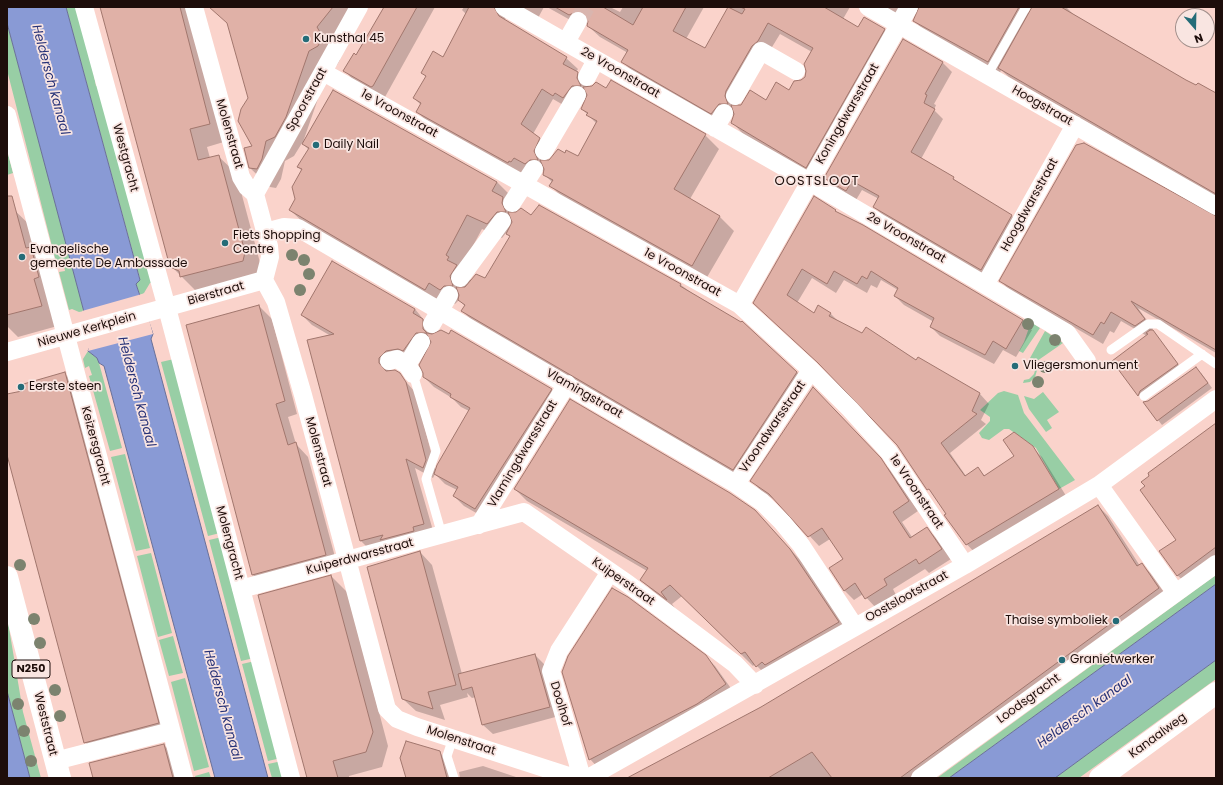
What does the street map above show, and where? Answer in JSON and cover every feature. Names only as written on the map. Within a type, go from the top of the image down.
[{"type":"main road","name":"Weststraat","points":[[7,577],[57,770]]},
{"type":"main road","name":"Kanaalweg","points":[[1100,778],[1216,693]]},
{"type":"street","name":"Westgracht","points":[[84,7],[167,308]]},
{"type":"street","name":"Molenstraat","points":[[194,7],[233,126],[241,177],[247,187],[255,194],[270,257],[264,280],[276,302],[386,709],[397,719],[575,778]]},
{"type":"street","name":"Spoorstraat","points":[[255,194],[359,7]]},
{"type":"street","name":"2e Vroonstraat","points":[[504,7],[596,60],[720,121],[810,182],[1067,333],[1087,361]]},
{"type":"street","name":"Hoogstraat","points":[[868,7],[1216,206]]},
{"type":"street","name":"Koningdwarsstraat","points":[[740,305],[909,7]]},
{"type":"street","name":"2e Vroonstraat","points":[[566,42],[578,20]]},
{"type":"street","points":[[735,96],[761,51],[796,71]]},
{"type":"street","points":[[586,77],[596,60]]},
{"type":"street","name":"1e Vroonstraat","points":[[323,72],[740,305],[811,370],[889,452],[965,565]]},
{"type":"street","points":[[544,151],[576,95]]},
{"type":"street","name":"Keizersgracht","points":[[7,115],[184,778]]},
{"type":"street","name":"Hoogdwarsstraat","points":[[985,285],[1075,125]]},
{"type":"street","points":[[512,203],[534,169]]},
{"type":"street","points":[[460,278],[502,221]]},
{"type":"street","name":"Vlamingstraat","points":[[265,232],[284,227],[298,228],[436,318],[567,384],[736,484],[762,502],[782,522],[801,545],[855,627]]},
{"type":"street","name":"Bierstraat","points":[[167,308],[264,280]]},
{"type":"street","points":[[436,318],[449,295]]},
{"type":"street","name":"Nieuwe Kerkplein","points":[[7,352],[167,308]]},
{"type":"street","name":"Molengracht","points":[[167,308],[291,778]]},
{"type":"street","points":[[389,361],[397,359],[410,369],[421,342]]},
{"type":"street","name":"Vroondwarsstraat","points":[[736,484],[811,370]]},
{"type":"street","name":"Vlamingdwarsstraat","points":[[479,525],[567,384]]},
{"type":"street","name":"Oostslootstraat","points":[[588,778],[965,565],[1098,485],[1216,399]]},
{"type":"street","points":[[1098,485],[1176,593]]},
{"type":"street","name":"Kuiperstraat","points":[[479,525],[524,512],[628,584],[735,664],[755,685]]},
{"type":"street","name":"Kuiperdwarsstraat","points":[[240,589],[479,525]]},
{"type":"street","name":"Loodsgracht","points":[[920,778],[1216,564]]},
{"type":"street","name":"Doolhof","points":[[582,778],[551,671],[559,651],[610,572]]},
{"type":"street","points":[[57,770],[171,731]]},
{"type":"lane","points":[[991,76],[1026,7]]},
{"type":"lane","points":[[1111,350],[1148,324],[1158,324],[1216,364]]},
{"type":"lane","points":[[1144,396],[1202,354]]},
{"type":"lane","points":[[410,369],[436,451],[426,479],[442,535]]},
{"type":"lane","points":[[453,738],[448,756],[454,778]]},
{"type":"green space","points":[[66,7],[81,7],[96,86],[101,85],[154,282],[150,283],[144,293],[140,295],[136,284],[140,279]]},
{"type":"green space","points":[[7,23],[84,311],[79,312],[72,309],[69,310],[59,272],[65,271],[63,261],[56,262],[7,70]]},
{"type":"green space","points":[[7,150],[13,173],[7,175]]},
{"type":"green space","points":[[1031,322],[1040,328],[1023,353],[1019,351]]},
{"type":"green space","points":[[1045,331],[1063,343],[1037,361],[1038,367],[1035,377],[1030,382],[1023,383],[1024,380],[1029,379],[1034,374],[1036,367],[1030,358]]},
{"type":"green space","points":[[88,351],[97,358],[99,363],[122,448],[110,451],[89,376],[92,375],[89,366],[85,368],[83,359]]},
{"type":"green space","points":[[174,359],[220,533],[208,536],[161,362]]},
{"type":"green space","points":[[1004,391],[1018,395],[1024,413],[1075,480],[1059,489],[1036,448],[1009,429],[1004,429],[989,440],[982,438],[979,433],[990,421],[990,417],[980,410],[998,393]]},
{"type":"green space","points":[[1043,392],[1059,412],[1047,420],[1052,428],[1046,432],[1029,409],[1024,396],[1034,399]]},
{"type":"green space","points":[[125,454],[150,548],[136,551],[111,457]]},
{"type":"green space","points":[[222,537],[254,658],[241,661],[209,540]]},
{"type":"green space","points":[[151,553],[172,633],[158,637],[137,556]]},
{"type":"green space","points":[[1216,575],[1216,584],[949,778],[937,778]]},
{"type":"green space","points":[[7,616],[23,712],[41,778],[30,778],[7,691]]},
{"type":"green space","points":[[173,636],[183,673],[169,676],[159,640]]},
{"type":"green space","points":[[1216,660],[1216,679],[1079,778],[1055,778]]},
{"type":"green space","points":[[255,661],[281,758],[268,761],[242,664]]},
{"type":"green space","points":[[185,678],[209,767],[194,771],[171,682]]},
{"type":"green space","points":[[282,761],[286,778],[272,778],[268,764]]},
{"type":"green space","points":[[209,772],[211,778],[196,778],[195,776]]},
{"type":"water","name":"Heldersch kanaal","points":[[7,7],[66,7],[140,280],[136,284],[153,334],[151,339],[268,778],[215,778],[104,366],[99,363],[97,358],[88,351],[92,342],[7,23]]},
{"type":"water","name":"Heldersch kanaal","points":[[1216,584],[1216,660],[1055,778],[949,778]]},
{"type":"water","points":[[7,691],[30,778],[7,778]]},
{"type":"pier","points":[[142,294],[153,334],[88,351],[90,342],[82,311]]},
{"type":"building","points":[[100,7],[180,7],[210,124],[190,129],[198,160],[219,155],[245,252],[243,261],[180,277],[179,271],[170,267]]},
{"type":"building","points":[[209,7],[333,7],[317,27],[321,34],[321,40],[318,46],[309,51],[286,117],[275,137],[266,141],[262,159],[257,169],[249,168],[244,148],[252,146],[238,121],[241,109],[248,98],[227,23]]},
{"type":"building","points":[[384,7],[417,7],[373,86],[371,87],[343,71],[354,53],[356,55]]},
{"type":"building","points":[[469,7],[494,7],[499,16],[567,57],[563,64],[578,72],[577,78],[581,86],[572,86],[563,98],[555,93],[553,96],[542,89],[521,124],[540,138],[534,151],[538,160],[530,160],[525,164],[514,158],[508,163],[416,112],[421,103],[413,98],[426,76],[421,73],[433,51],[443,57]]},
{"type":"building","points":[[555,7],[603,7],[633,25],[643,7],[686,7],[673,31],[705,48],[728,7],[742,14],[745,9],[740,7],[824,7],[858,27],[864,17],[885,29],[806,168],[731,123],[734,114],[731,105],[741,105],[750,90],[766,100],[776,82],[789,90],[794,81],[801,80],[805,77],[806,71],[804,64],[813,48],[768,23],[758,41],[752,46],[726,91],[725,96],[728,104],[719,104],[711,114],[621,62],[628,50],[587,26],[588,21],[584,12],[578,11],[569,15]]},
{"type":"building","points":[[919,7],[1019,7],[988,62],[913,21]]},
{"type":"building","points":[[1032,7],[1061,7],[1186,80],[1196,85],[1198,83],[1216,93],[1216,194],[998,68]]},
{"type":"building","points":[[903,39],[943,62],[925,94],[927,95],[924,103],[935,109],[911,152],[954,177],[953,179],[1012,215],[981,270],[873,207],[879,196],[852,181],[846,191],[824,178]]},
{"type":"building","points":[[611,80],[706,134],[674,189],[720,216],[692,266],[549,186],[553,180],[543,175],[544,169],[540,160],[549,160],[558,149],[565,153],[566,150],[578,156],[597,121],[586,115],[588,113],[581,109],[587,95],[583,87],[592,86],[596,82],[606,88]]},
{"type":"building","points":[[333,90],[497,182],[492,191],[503,197],[502,203],[506,212],[497,212],[487,224],[467,215],[446,255],[449,257],[447,260],[457,265],[450,276],[453,286],[444,286],[440,290],[429,283],[425,290],[289,210],[295,199],[292,187],[302,169],[297,167],[309,148],[302,144]]},
{"type":"building","points":[[1084,143],[1216,216],[1216,350],[1131,301],[1145,319],[1135,326],[1111,312],[1104,324],[1101,322],[1093,335],[999,281],[1076,145]]},
{"type":"building","name":"Evangelische gemeente De Ambassade","points":[[7,196],[12,196],[26,248],[31,247],[39,277],[34,279],[42,306],[7,315]]},
{"type":"building","points":[[814,196],[836,210],[835,211],[863,225],[1023,320],[1006,349],[993,341],[985,355],[930,327],[934,318],[894,296],[898,288],[871,271],[867,279],[862,276],[857,284],[834,271],[827,284],[802,269],[787,295],[814,313],[818,305],[831,313],[829,316],[862,333],[866,327],[916,360],[918,357],[980,393],[972,411],[977,414],[941,443],[965,476],[978,467],[984,476],[1014,456],[1003,440],[1014,432],[1033,446],[1059,489],[966,545],[944,515],[946,514],[929,489],[927,490],[897,445],[818,363],[753,303]]},
{"type":"building","points":[[539,205],[681,284],[680,286],[741,322],[742,321],[797,372],[733,470],[461,311],[465,305],[458,300],[459,295],[456,287],[465,287],[476,274],[485,278],[510,236],[506,234],[512,222],[508,212],[516,212],[521,208],[531,215]]},
{"type":"building","points":[[332,261],[415,309],[413,313],[423,319],[423,329],[427,333],[432,334],[441,330],[449,334],[451,330],[552,389],[475,509],[453,496],[458,487],[434,474],[437,465],[470,408],[450,397],[451,394],[423,377],[423,373],[419,365],[431,342],[426,333],[416,333],[403,351],[398,349],[386,351],[379,358],[379,363],[386,371],[395,370],[400,373],[406,382],[426,460],[423,468],[406,459],[424,524],[413,527],[414,531],[380,540],[383,535],[360,541],[307,340],[334,334],[301,315]]},
{"type":"building","points":[[259,305],[285,401],[276,404],[288,445],[296,442],[326,555],[252,575],[186,325]]},
{"type":"building","points":[[1153,330],[1178,364],[1140,391],[1138,396],[1112,361],[1148,334],[1146,333]]},
{"type":"building","points":[[1196,367],[1208,383],[1157,421],[1143,402],[1148,401]]},
{"type":"building","points":[[65,372],[159,723],[84,743],[7,455],[7,394],[22,391],[20,385]]},
{"type":"building","points":[[813,387],[881,458],[909,501],[893,512],[910,538],[927,527],[942,549],[919,564],[916,559],[884,579],[887,585],[865,599],[855,583],[844,591],[829,568],[843,559],[822,528],[808,537],[769,494],[750,481]]},
{"type":"building","points":[[570,399],[730,493],[755,510],[790,549],[839,622],[765,665],[762,662],[756,667],[745,652],[741,654],[670,585],[661,592],[667,600],[640,580],[648,568],[514,489]]},
{"type":"building","points":[[1216,423],[1216,547],[1177,576],[1159,551],[1176,540],[1140,490],[1145,486],[1141,482],[1149,476],[1148,473]]},
{"type":"building","points":[[1098,505],[1137,566],[1142,563],[1159,588],[900,778],[832,778],[812,752],[768,778],[627,778],[761,707]]},
{"type":"building","points":[[420,551],[456,685],[428,692],[433,709],[402,699],[367,567]]},
{"type":"building","points":[[331,575],[373,732],[366,752],[333,761],[338,778],[307,778],[258,595]]},
{"type":"building","points":[[612,588],[628,597],[706,655],[726,684],[697,704],[589,760],[562,672],[568,656]]},
{"type":"building","points":[[535,654],[550,707],[482,725],[472,687],[462,690],[458,674]]},
{"type":"building","points":[[406,741],[440,751],[447,778],[406,778],[400,758]]},
{"type":"building","points":[[164,744],[173,778],[93,778],[89,763]]},
{"type":"tunnel","points":[[578,21],[586,7]]},
{"type":"place","name":"Kunsthal 45","points":[[306,39]]},
{"type":"place","name":"Daily Nail","points":[[316,145]]},
{"type":"place","name":"Fiets Shopping Centre","points":[[225,243]]},
{"type":"place","name":"Evangelische gemeente De Ambassade","points":[[22,257]]},
{"type":"place","name":"Vliegersmonument","points":[[1015,366]]},
{"type":"place","name":"Eerste steen","points":[[21,387]]},
{"type":"place","name":"Thaise symboliek","points":[[1116,621]]},
{"type":"place","name":"Granietwerker","points":[[1062,660]]},
{"type":"district","name":"OOSTSLOOT","points":[[817,182]]}]
